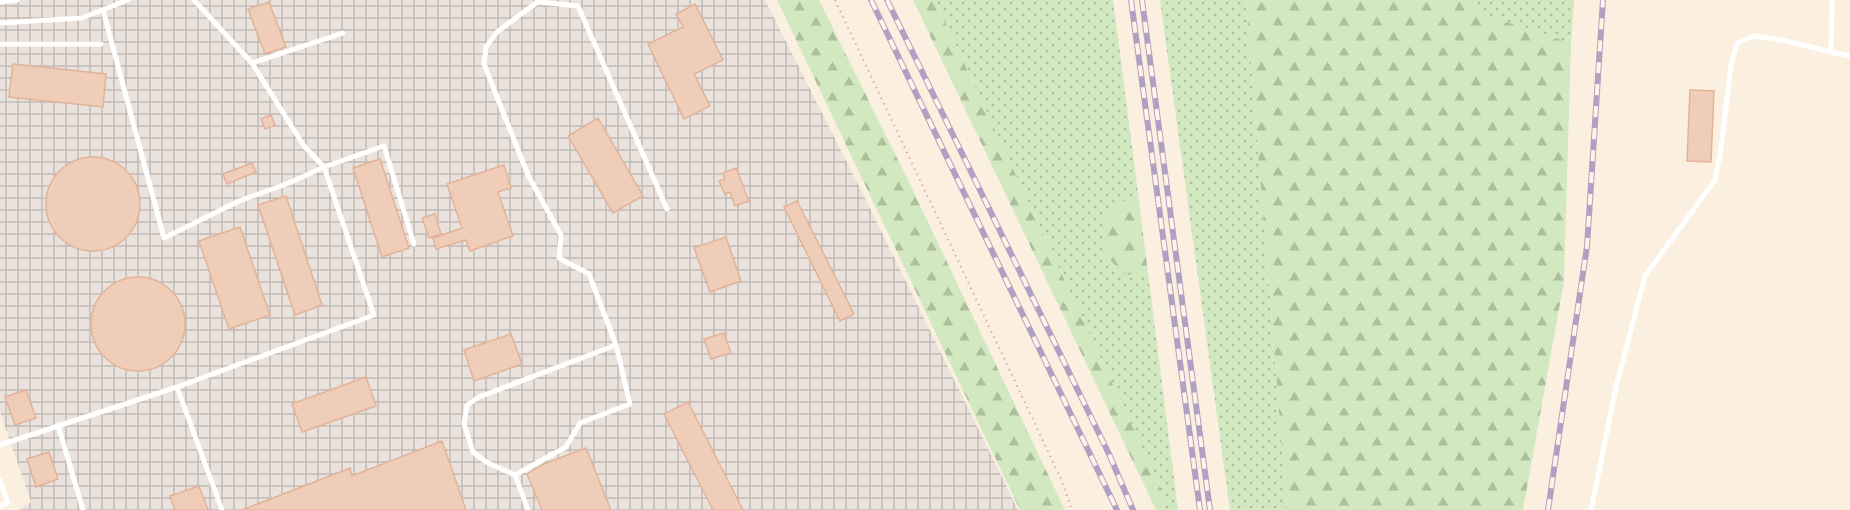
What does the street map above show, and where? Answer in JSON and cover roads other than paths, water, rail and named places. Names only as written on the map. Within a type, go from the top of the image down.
[{"type":"lane","points":[[0,2],[17,0]]},
{"type":"lane","points":[[0,22],[82,18],[128,0]]},
{"type":"lane","points":[[0,445],[177,387],[374,315],[324,167],[304,146],[252,63],[194,0]]},
{"type":"lane","points":[[1831,52],[1832,0]]},
{"type":"lane","points":[[515,475],[566,447],[580,423],[630,404],[616,345],[590,274],[559,258],[561,235],[528,175],[484,64],[486,47],[497,32],[540,1],[578,6],[667,209]]},
{"type":"lane","points":[[103,10],[164,238],[240,201],[384,146],[414,244]]},
{"type":"lane","points":[[252,63],[343,33]]},
{"type":"lane","points":[[1591,510],[1616,387],[1645,276],[1715,180],[1731,64],[1737,43],[1754,36],[1850,56]]},
{"type":"lane","points":[[0,44],[101,44]]},
{"type":"lane","points":[[528,510],[515,475],[486,462],[473,452],[464,424],[468,405],[478,397],[616,345]]},
{"type":"lane","points":[[177,387],[222,510]]},
{"type":"lane","points":[[58,425],[83,510]]},
{"type":"lane","points":[[0,480],[8,503],[0,506]]},
{"type":"railway","points":[[871,0],[1117,510]]},
{"type":"railway","points":[[887,0],[1109,454],[1133,510]]},
{"type":"railway","points":[[1131,0],[1200,510]]},
{"type":"railway","points":[[1142,0],[1210,510]]},
{"type":"railway","points":[[1548,510],[1587,246],[1603,0]]}]
